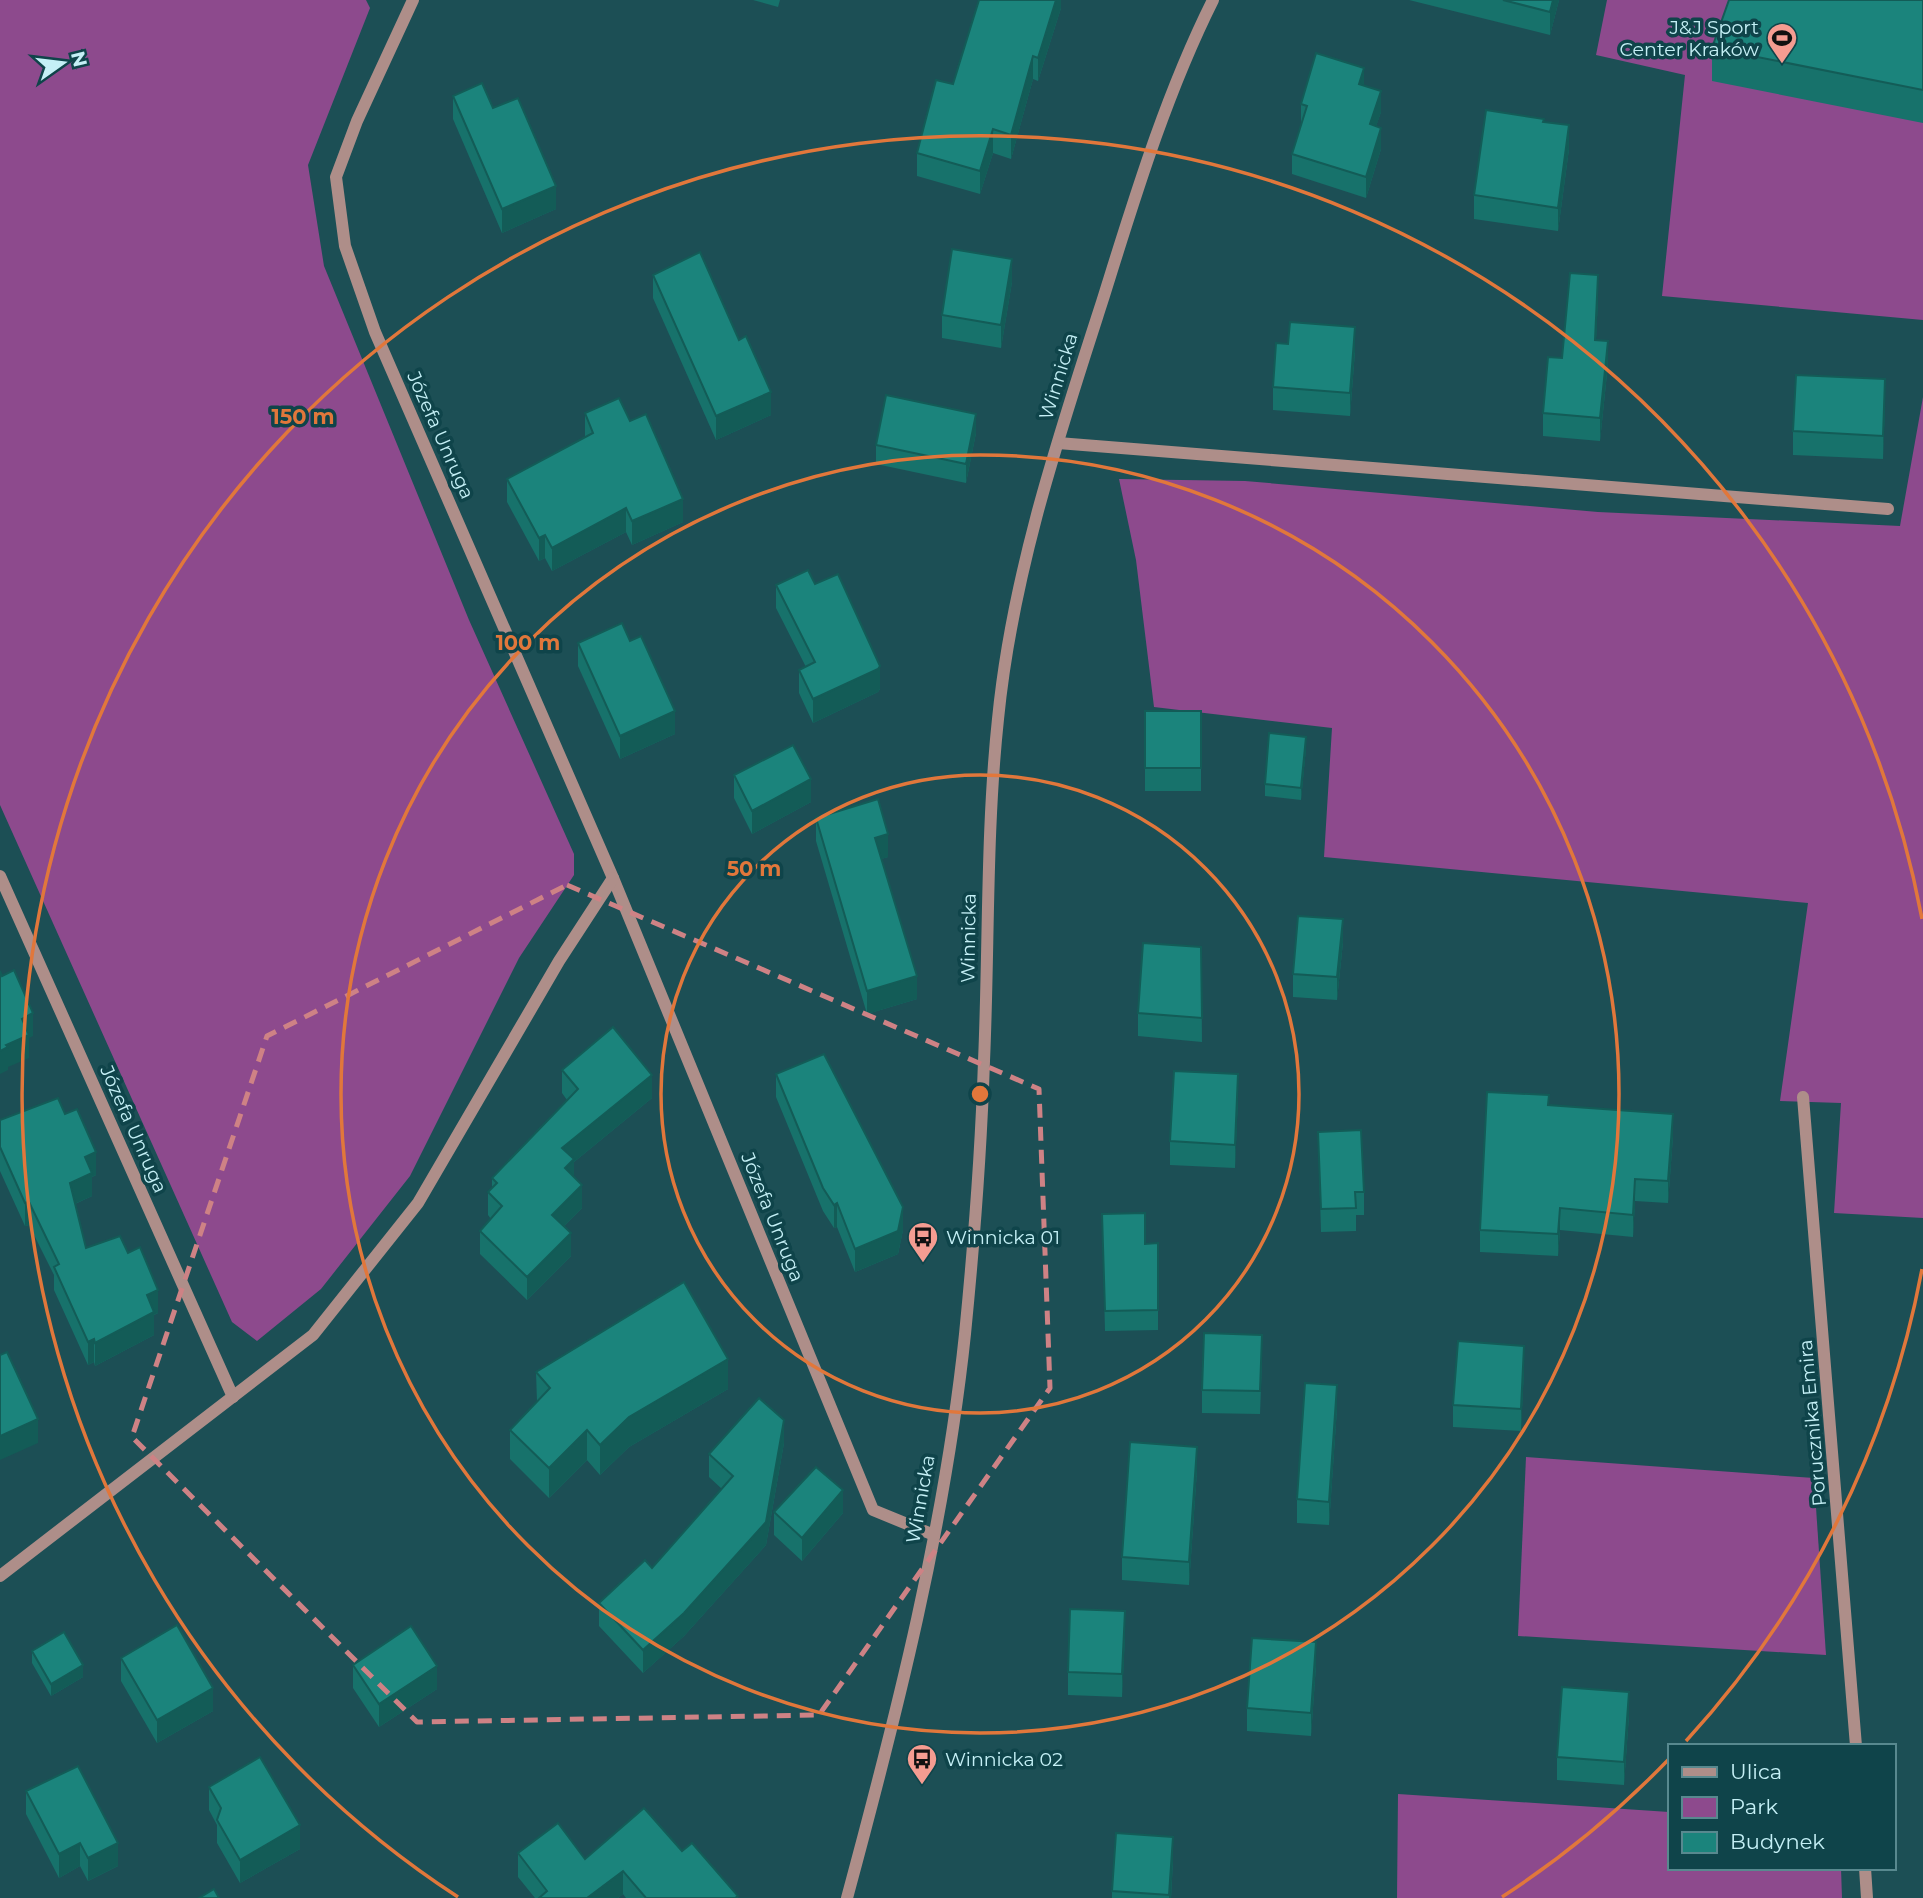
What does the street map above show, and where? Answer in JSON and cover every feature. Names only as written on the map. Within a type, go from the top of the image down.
[{"type":"street","name":"Józefa Unruga","points":[[413,0],[357,121],[336,177],[345,246],[375,332],[613,878],[873,1510],[934,1535]]},
{"type":"street","name":"Winnicka","points":[[847,1898],[898,1701],[934,1535],[963,1349],[976,1210],[984,1061],[990,819],[998,716],[1015,609],[1058,443],[1154,139],[1213,0]]},
{"type":"street","points":[[1058,443],[1888,509]]},
{"type":"street","name":"Józefa Unruga","points":[[0,876],[233,1397]]},
{"type":"street","points":[[0,1576],[313,1335],[418,1203],[559,961],[613,878]]},
{"type":"street","name":"Porucznika Emira","points":[[1803,1097],[1856,1744]]},
{"type":"street","points":[[1865,1870],[1867,1898]]},
{"type":"highlighted area","points":[[567,885],[1039,1089],[1050,1388],[819,1715],[417,1722],[132,1437],[267,1036]]},
{"type":"green space","points":[[0,0],[366,0],[370,8],[308,165],[324,266],[469,620],[574,854],[574,875],[519,958],[410,1176],[321,1289],[257,1341],[232,1322],[0,805]]},
{"type":"green space","points":[[1607,0],[1923,0],[1923,320],[1662,296],[1685,75],[1596,55]]},
{"type":"green space","points":[[1923,397],[1923,1218],[1834,1213],[1841,1103],[1780,1101],[1808,903],[1324,857],[1332,728],[1154,707],[1136,560],[1119,479],[1245,481],[1598,512],[1900,526]]},
{"type":"green space","points":[[1526,1457],[1814,1478],[1826,1655],[1518,1636]]},
{"type":"green space","points":[[1398,1794],[1668,1812],[1668,1870],[1841,1870],[1842,1898],[1397,1898]]},
{"type":"building","points":[[979,0],[1056,0],[1038,58],[1033,56],[1011,135],[993,129],[980,171],[917,153],[936,80],[953,84]]},
{"type":"building","points":[[1503,0],[1553,0],[1550,12]]},
{"type":"building","points":[[1729,0],[1923,0],[1923,90],[1712,48]]},
{"type":"building","points":[[1316,53],[1364,68],[1359,84],[1381,91],[1370,124],[1381,128],[1366,177],[1292,154],[1307,106],[1301,104]]},
{"type":"building","points":[[482,83],[493,108],[518,98],[556,186],[502,209],[453,96]]},
{"type":"building","points":[[1486,110],[1569,125],[1558,208],[1474,195]]},
{"type":"building","points":[[952,249],[1012,259],[1001,325],[942,315]]},
{"type":"building","points":[[700,252],[739,340],[746,336],[771,392],[716,416],[653,275]]},
{"type":"building","points":[[1570,273],[1598,275],[1595,340],[1608,341],[1600,418],[1543,413],[1548,357],[1562,358]]},
{"type":"building","points":[[1290,322],[1355,327],[1350,393],[1273,387],[1276,343],[1288,344]]},
{"type":"building","points":[[1796,375],[1885,379],[1883,436],[1793,431]]},
{"type":"building","points":[[886,395],[976,414],[966,464],[876,445]]},
{"type":"building","points":[[619,398],[630,421],[646,414],[683,499],[632,521],[626,508],[552,548],[545,535],[539,538],[507,479],[593,433],[585,413]]},
{"type":"building","points":[[808,570],[815,584],[838,574],[880,666],[813,699],[799,670],[815,662],[776,585]]},
{"type":"building","points":[[622,623],[630,641],[641,636],[675,711],[620,736],[578,643]]},
{"type":"building","points":[[1145,711],[1201,711],[1201,768],[1145,768]]},
{"type":"building","points":[[1269,733],[1306,737],[1301,788],[1265,784]]},
{"type":"building","points":[[793,745],[811,779],[752,811],[734,775]]},
{"type":"building","points":[[878,799],[888,834],[875,838],[917,976],[867,991],[816,818]]},
{"type":"building","points":[[1298,916],[1343,919],[1337,977],[1293,974]]},
{"type":"building","points":[[1143,943],[1201,947],[1202,1018],[1138,1013]]},
{"type":"building","points":[[14,970],[33,1013],[22,1019],[29,1035],[6,1045],[8,1047],[0,1051],[0,971],[2,976]]},
{"type":"building","points":[[613,1027],[652,1075],[562,1148],[574,1159],[565,1168],[582,1185],[552,1215],[571,1233],[527,1277],[480,1231],[502,1206],[488,1192],[497,1183],[492,1178],[578,1089],[562,1070]]},
{"type":"building","points":[[824,1054],[903,1207],[898,1231],[855,1249],[837,1203],[834,1205],[823,1188],[776,1074]]},
{"type":"building","points":[[1174,1071],[1238,1074],[1235,1145],[1170,1141]]},
{"type":"building","points":[[1487,1092],[1549,1095],[1548,1105],[1673,1114],[1668,1181],[1635,1179],[1633,1215],[1560,1208],[1558,1234],[1480,1230]]},
{"type":"building","points":[[58,1098],[65,1114],[77,1109],[96,1152],[85,1157],[92,1173],[70,1183],[86,1248],[120,1236],[128,1253],[140,1247],[158,1290],[147,1295],[154,1312],[95,1343],[94,1339],[88,1342],[54,1267],[59,1264],[29,1202],[25,1203],[0,1147],[0,1120]]},
{"type":"building","points":[[1361,1130],[1364,1192],[1355,1192],[1356,1208],[1321,1209],[1318,1132]]},
{"type":"building","points":[[1145,1213],[1145,1244],[1158,1243],[1158,1310],[1105,1311],[1102,1214]]},
{"type":"building","points":[[684,1282],[728,1359],[629,1417],[600,1445],[587,1430],[549,1468],[510,1430],[550,1388],[536,1372]]},
{"type":"building","points":[[1204,1333],[1262,1335],[1260,1391],[1202,1390]]},
{"type":"building","points":[[1458,1341],[1524,1346],[1521,1409],[1453,1405]]},
{"type":"building","points":[[7,1352],[38,1419],[0,1436],[0,1355]]},
{"type":"building","points":[[1305,1383],[1337,1385],[1329,1502],[1297,1499]]},
{"type":"building","points":[[759,1398],[784,1420],[766,1522],[684,1613],[643,1650],[599,1603],[645,1560],[652,1568],[733,1476],[709,1454]]},
{"type":"building","points":[[1130,1442],[1197,1447],[1189,1562],[1122,1557]]},
{"type":"building","points":[[816,1467],[843,1490],[802,1538],[774,1512]]},
{"type":"building","points":[[1070,1609],[1125,1611],[1122,1674],[1068,1672]]},
{"type":"building","points":[[177,1625],[213,1688],[157,1720],[121,1658]]},
{"type":"building","points":[[411,1626],[437,1666],[379,1704],[353,1665]]},
{"type":"building","points":[[64,1632],[83,1665],[51,1684],[32,1651]]},
{"type":"building","points":[[1252,1638],[1316,1642],[1311,1713],[1247,1708]]},
{"type":"building","points":[[1562,1687],[1629,1692],[1624,1762],[1557,1757]]},
{"type":"building","points":[[260,1757],[300,1825],[240,1860],[217,1820],[221,1808],[209,1787]]},
{"type":"building","points":[[78,1766],[118,1843],[88,1858],[80,1843],[59,1854],[26,1791]]},
{"type":"building","points":[[644,1808],[682,1851],[692,1843],[738,1896],[646,1898],[623,1871],[587,1898],[539,1898],[547,1891],[518,1853],[558,1823],[585,1859]]},
{"type":"building","points":[[1116,1833],[1173,1837],[1169,1895],[1112,1891]]},
{"type":"building","points":[[214,1889],[219,1898],[199,1898]]},
{"type":"place","name":"J&J Sport Center Kraków","points":[[1782,65]]},
{"type":"place","name":"Winnicka 01","points":[[923,1264]]},
{"type":"place","name":"Winnicka 02","points":[[922,1786]]}]
